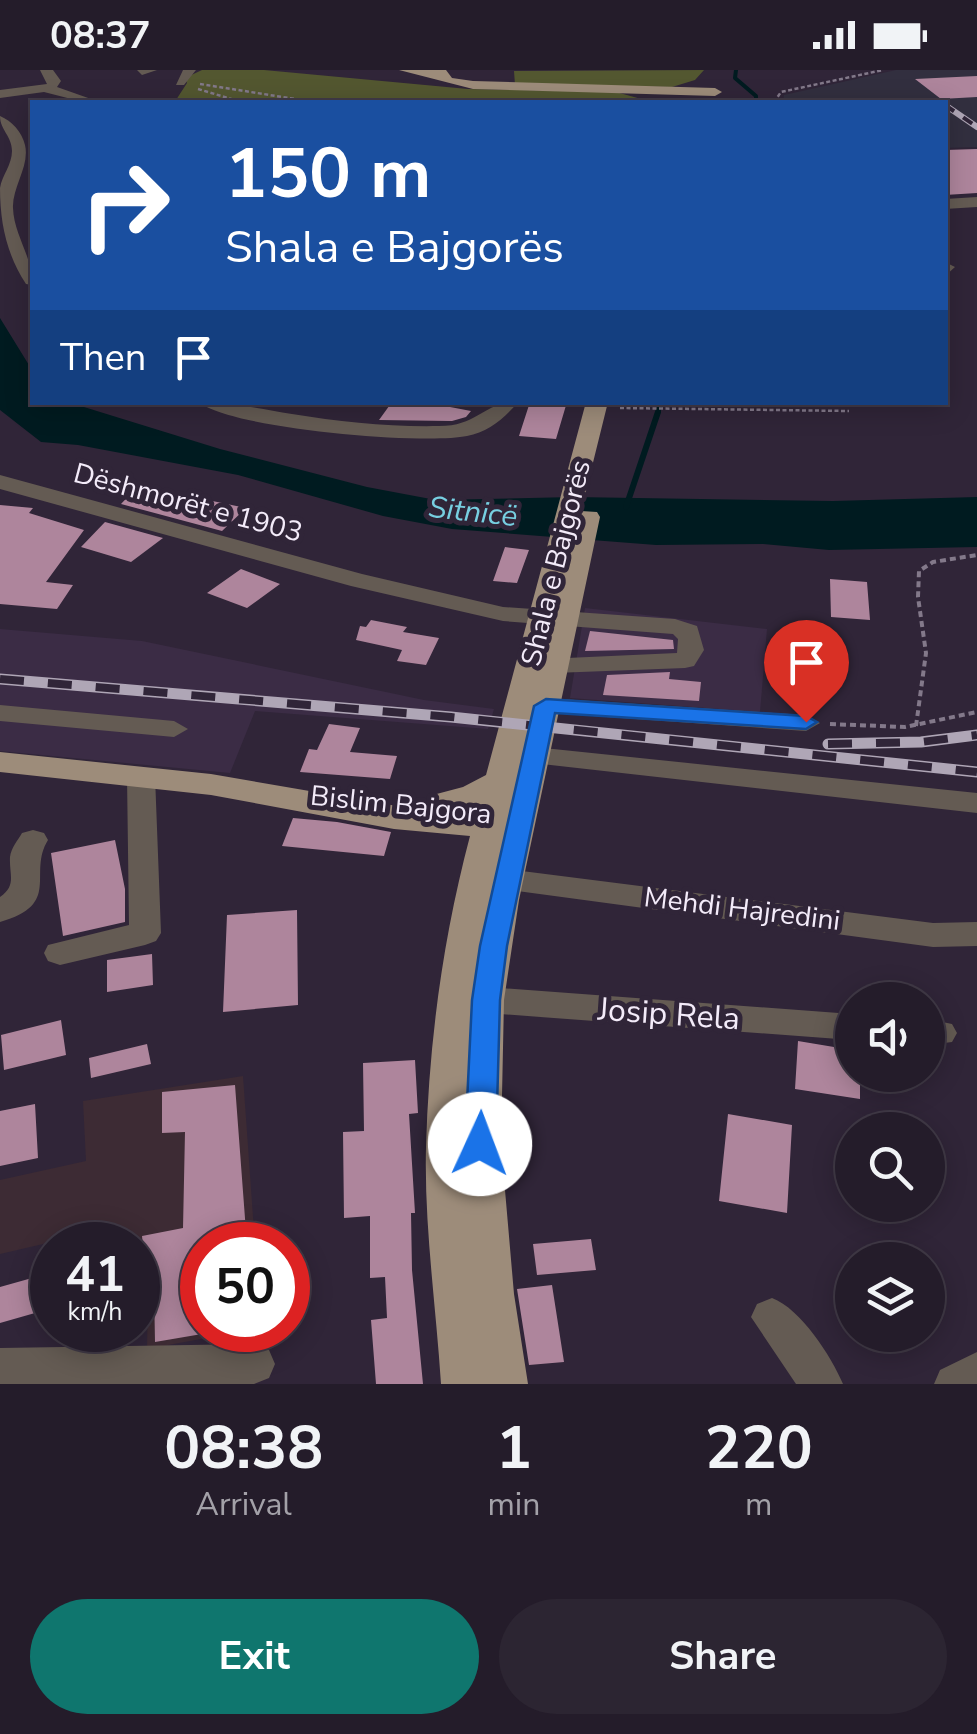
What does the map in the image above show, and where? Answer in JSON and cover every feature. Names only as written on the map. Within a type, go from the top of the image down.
[{"type":"main road","points":[[406,70],[508,86],[665,90],[716,97],[715,72],[665,90]]},
{"type":"main road","points":[[439,70],[442,78],[492,76],[508,86]]},
{"type":"main road","points":[[665,90],[692,100]]},
{"type":"main road","name":"Shala e Bajgorës","points":[[534,728],[568,556],[597,436],[615,406]]},
{"type":"main road","points":[[505,1384],[492,1294],[480,1144],[489,888],[500,809],[534,728]]},
{"type":"main road","name":"Bislim Bajgora","points":[[0,762],[433,812],[500,809]]},
{"type":"main road","points":[[489,888],[444,833],[433,812],[474,795],[500,809]]},
{"type":"main road","points":[[464,1384],[446,1150],[454,996],[489,888]]},
{"type":"street","points":[[45,88],[55,81],[46,70]]},
{"type":"street","points":[[142,71],[151,70]]},
{"type":"street","points":[[0,94],[45,88],[85,99]]},
{"type":"street","points":[[0,120],[14,133],[21,160],[5,200],[14,219],[9,244],[25,256]]},
{"type":"street","points":[[14,133],[30,133]]},
{"type":"street","points":[[949,203],[977,202]]},
{"type":"street","points":[[222,405],[276,417],[441,432],[484,424],[505,405]]},
{"type":"street","name":"Dëshmorët e 1903","points":[[0,482],[360,581],[467,619],[552,634]]},
{"type":"street","points":[[3,719],[174,729]]},
{"type":"street","name":"Shala e Bajgorës","points":[[534,728],[806,722]]},
{"type":"street","points":[[534,728],[977,804]]},
{"type":"street","points":[[60,953],[145,933],[141,776]]},
{"type":"street","points":[[0,910],[15,904],[25,892],[30,880],[25,852],[33,840]]},
{"type":"street","name":"Mehdi Hajredini","points":[[489,888],[933,934],[977,934]]},
{"type":"street","name":"Josip Rela","points":[[486,1000],[835,1026]]},
{"type":"street","points":[[772,1317],[822,1384]]},
{"type":"street","points":[[0,1368],[254,1364]]},
{"type":"street","points":[[955,1384],[977,1372]]},
{"type":"path","points":[[775,100],[781,92],[882,70]]},
{"type":"path","points":[[189,81],[236,100]]},
{"type":"path","points":[[189,81],[302,100]]},
{"type":"path","points":[[615,406],[686,412],[848,411]]},
{"type":"path","points":[[916,726],[926,653],[918,597],[919,570],[933,562],[977,555]]},
{"type":"path","points":[[806,722],[916,726],[977,712]]},
{"type":"shaded area","points":[[896,70],[977,70],[977,147],[948,148],[948,100],[783,100],[784,95]]},
{"type":"shaded area","points":[[585,608],[767,629],[760,712],[570,698]]},
{"type":"shaded area","points":[[0,629],[142,641],[424,700],[494,709],[488,729],[255,711],[230,773],[0,751]]},
{"type":"shaded area","points":[[243,1076],[253,1222],[180,1222],[180,1343],[160,1347],[160,1222],[30,1222],[30,1247],[0,1254],[0,1180],[86,1161],[83,1101]]},
{"type":"green space","points":[[202,70],[264,70],[468,89],[616,92],[645,100],[176,100],[187,83],[185,78]]},
{"type":"green space","points":[[704,70],[695,80],[672,87],[515,85],[514,71]]},
{"type":"water","name":"Sitnicë","points":[[0,318],[30,367],[30,405],[77,405],[220,449],[367,487],[436,500],[573,497],[833,501],[977,497],[977,547],[829,550],[763,544],[656,545],[452,529],[383,516],[238,475],[78,445],[41,442],[0,410]]},
{"type":"building","points":[[977,76],[977,97],[941,99],[915,79]]},
{"type":"building","points":[[977,149],[977,193],[948,195],[948,150]]},
{"type":"building","points":[[390,405],[440,405],[471,411],[452,421],[379,420]]},
{"type":"building","points":[[529,405],[566,405],[556,439],[519,436]]},
{"type":"building","points":[[134,490],[179,494],[246,508],[222,531],[121,504]]},
{"type":"building","points":[[0,505],[33,508],[29,513],[84,530],[46,582],[73,585],[57,609],[0,604]]},
{"type":"building","points":[[105,522],[163,538],[131,562],[81,547]]},
{"type":"building","points":[[505,547],[529,550],[517,583],[493,581]]},
{"type":"building","points":[[241,569],[280,584],[247,608],[207,593]]},
{"type":"building","points":[[830,579],[867,582],[870,620],[831,617]]},
{"type":"building","points":[[371,620],[407,627],[403,632],[439,638],[426,665],[397,661],[402,650],[356,640],[360,626],[366,627]]},
{"type":"building","points":[[590,631],[673,640],[674,649],[585,651]]},
{"type":"building","points":[[670,672],[669,679],[701,682],[699,701],[603,695],[607,675]]},
{"type":"building","points":[[329,724],[360,728],[350,752],[397,756],[390,779],[300,772],[309,749],[317,750]]},
{"type":"building","points":[[293,818],[391,832],[384,856],[282,846]]},
{"type":"building","points":[[115,840],[125,889],[125,922],[63,936],[51,853]]},
{"type":"building","points":[[297,910],[298,1005],[223,1012],[227,915]]},
{"type":"building","points":[[152,954],[153,985],[107,992],[107,960]]},
{"type":"building","points":[[61,1020],[66,1055],[4,1070],[1,1035]]},
{"type":"building","points":[[798,1041],[835,1047],[835,1092],[860,1092],[860,1099],[795,1089]]},
{"type":"building","points":[[147,1044],[151,1064],[91,1078],[89,1058]]},
{"type":"building","points":[[415,1060],[418,1113],[409,1114],[415,1213],[411,1213],[412,1270],[423,1384],[376,1384],[371,1320],[387,1318],[385,1277],[370,1278],[370,1216],[344,1218],[343,1132],[364,1131],[363,1063]]},
{"type":"building","points":[[235,1085],[245,1222],[183,1222],[185,1132],[162,1133],[162,1092]]},
{"type":"building","points":[[35,1104],[38,1158],[0,1166],[0,1111]]},
{"type":"building","points":[[728,1114],[792,1125],[787,1213],[719,1201]]},
{"type":"building","points":[[180,1229],[180,1338],[160,1341],[160,1232]]},
{"type":"building","points":[[591,1239],[596,1270],[537,1275],[533,1244]]},
{"type":"building","points":[[30,1279],[30,1314],[0,1323],[0,1287]]},
{"type":"building","points":[[552,1285],[564,1362],[529,1365],[517,1289]]},
{"type":"waterway","points":[[736,70],[735,78],[756,100]]},
{"type":"waterway","points":[[657,415],[660,405]]},
{"type":"waterway","points":[[626,507],[657,415]]},
{"type":"railway","points":[[948,107],[977,127]]},
{"type":"railway","points":[[0,679],[451,717],[977,772]]},
{"type":"railway","points":[[828,744],[921,742],[977,735]]},
{"type":"route","points":[[480,1144],[486,1000],[494,946],[546,706],[806,722]]}]
